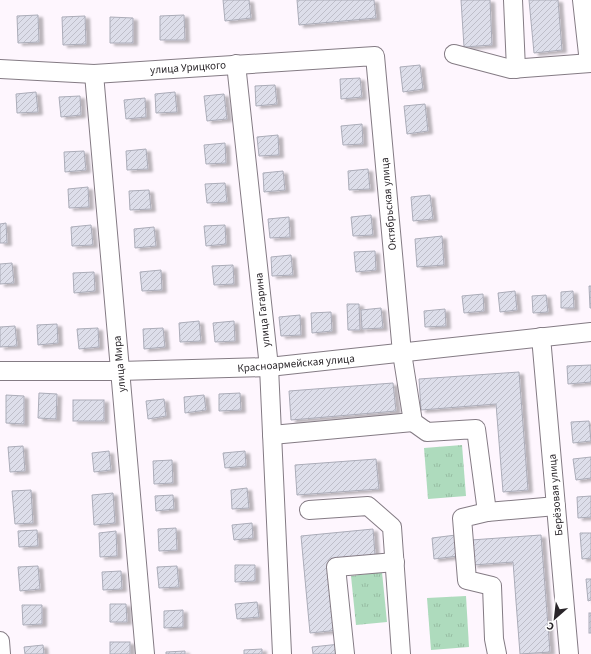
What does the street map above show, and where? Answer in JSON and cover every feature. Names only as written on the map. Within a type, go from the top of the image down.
[{"type":"street","points":[[513,0],[516,69]]},
{"type":"street","points":[[454,54],[511,69],[590,63],[582,0]]},
{"type":"street","name":"улица Урицкого","points":[[0,69],[94,74],[375,56]]},
{"type":"street","name":"Октябрьская улица","points":[[375,56],[402,353],[413,422]]},
{"type":"street","name":"улица Гагарина","points":[[236,64],[269,367],[282,654]]},
{"type":"street","name":"улица Мира","points":[[94,74],[145,654]]},
{"type":"street","name":"Красноармейская улица","points":[[0,371],[119,371],[269,367],[591,332]]},
{"type":"street","name":"Берёзовая улица","points":[[541,337],[569,654]]},
{"type":"street","points":[[272,435],[413,422],[427,432],[476,429],[487,512]]},
{"type":"street","points":[[309,510],[368,506],[392,526],[401,654]]},
{"type":"street","points":[[497,654],[494,640],[492,586],[467,580],[462,518],[487,512],[556,506]]},
{"type":"street","points":[[345,654],[336,567],[395,562]]},
{"type":"street","points":[[0,641],[1,654]]},
{"type":"green space","points":[[462,445],[466,496],[428,499],[424,448]]},
{"type":"green space","points":[[382,572],[387,622],[356,625],[351,576]]},
{"type":"green space","points":[[466,596],[469,647],[431,650],[427,598]]},
{"type":"building","points":[[223,0],[249,0],[251,18],[225,21]]},
{"type":"building","points":[[297,0],[374,0],[376,18],[299,25]]},
{"type":"building","points":[[461,0],[490,0],[492,45],[464,47]]},
{"type":"building","points":[[529,0],[558,0],[562,50],[534,53]]},
{"type":"building","points":[[38,15],[39,42],[18,43],[17,16]]},
{"type":"building","points":[[184,15],[185,40],[160,40],[160,16]]},
{"type":"building","points":[[85,16],[86,44],[63,45],[62,17]]},
{"type":"building","points":[[110,17],[133,18],[133,43],[110,43]]},
{"type":"building","points":[[420,65],[423,89],[403,92],[400,67]]},
{"type":"building","points":[[360,78],[362,97],[341,99],[340,79]]},
{"type":"building","points":[[275,85],[277,104],[256,106],[255,86]]},
{"type":"building","points":[[36,92],[38,112],[17,113],[16,94]]},
{"type":"building","points":[[175,92],[177,112],[156,113],[155,94]]},
{"type":"building","points":[[224,94],[227,119],[207,121],[204,96]]},
{"type":"building","points":[[80,96],[81,115],[61,117],[59,97]]},
{"type":"building","points":[[145,98],[146,117],[126,119],[124,100]]},
{"type":"building","points":[[425,104],[428,131],[407,134],[404,106]]},
{"type":"building","points":[[362,124],[363,144],[343,145],[341,126]]},
{"type":"building","points":[[278,135],[279,155],[259,156],[257,137]]},
{"type":"building","points":[[225,143],[226,163],[206,164],[204,145]]},
{"type":"building","points":[[146,149],[148,169],[127,170],[126,151]]},
{"type":"building","points":[[84,151],[86,170],[65,172],[64,152]]},
{"type":"building","points":[[368,169],[370,189],[349,190],[348,171]]},
{"type":"building","points":[[283,171],[285,190],[264,192],[263,173]]},
{"type":"building","points":[[225,183],[227,202],[207,203],[205,184]]},
{"type":"building","points":[[88,187],[89,207],[69,208],[68,189]]},
{"type":"building","points":[[149,190],[151,209],[130,210],[129,191]]},
{"type":"building","points":[[430,195],[433,219],[413,221],[411,197]]},
{"type":"building","points":[[371,215],[373,235],[353,236],[351,217]]},
{"type":"building","points":[[289,217],[290,237],[270,238],[268,219]]},
{"type":"building","points":[[6,223],[7,243],[0,243],[0,224]]},
{"type":"building","points":[[91,225],[93,245],[72,246],[71,227]]},
{"type":"building","points":[[225,225],[226,244],[206,246],[204,226]]},
{"type":"building","points":[[154,227],[156,246],[135,248],[134,229]]},
{"type":"building","points":[[442,236],[444,265],[417,267],[415,239]]},
{"type":"building","points":[[375,251],[376,270],[356,272],[354,252]]},
{"type":"building","points":[[291,255],[293,275],[272,276],[271,257]]},
{"type":"building","points":[[12,263],[14,283],[0,284],[0,264]]},
{"type":"building","points":[[233,265],[234,284],[214,285],[212,266]]},
{"type":"building","points":[[161,270],[162,290],[142,291],[140,272]]},
{"type":"building","points":[[94,272],[95,291],[74,293],[73,273]]},
{"type":"building","points":[[589,286],[591,286],[591,308],[590,308]]},
{"type":"building","points":[[515,291],[517,310],[500,312],[498,293]]},
{"type":"building","points":[[573,291],[574,308],[561,308],[561,292]]},
{"type":"building","points":[[483,294],[484,311],[464,313],[462,296]]},
{"type":"building","points":[[546,295],[548,312],[533,313],[532,296]]},
{"type":"building","points":[[347,304],[359,304],[360,330],[348,330]]},
{"type":"building","points":[[381,308],[383,328],[362,329],[361,310]]},
{"type":"building","points":[[445,309],[446,326],[425,327],[424,311]]},
{"type":"building","points":[[331,312],[332,331],[312,333],[311,313]]},
{"type":"building","points":[[300,315],[301,335],[281,336],[279,317]]},
{"type":"building","points":[[199,321],[201,341],[180,342],[179,323]]},
{"type":"building","points":[[234,321],[235,341],[215,342],[213,323]]},
{"type":"building","points":[[57,324],[58,343],[38,345],[37,325]]},
{"type":"building","points":[[15,326],[17,346],[0,347],[0,327]]},
{"type":"building","points":[[98,328],[99,347],[79,349],[77,329]]},
{"type":"building","points":[[163,328],[165,347],[144,349],[143,329]]},
{"type":"building","points":[[591,365],[591,382],[568,384],[567,366]]},
{"type":"building","points":[[519,372],[528,490],[503,492],[496,404],[421,410],[419,379]]},
{"type":"building","points":[[393,383],[396,411],[291,420],[289,391]]},
{"type":"building","points":[[39,393],[57,394],[56,419],[38,418]]},
{"type":"building","points":[[240,393],[241,410],[219,411],[219,394]]},
{"type":"building","points":[[6,395],[24,396],[24,424],[6,423]]},
{"type":"building","points":[[204,395],[206,410],[185,413],[184,397]]},
{"type":"building","points":[[164,399],[166,416],[148,419],[146,401]]},
{"type":"building","points":[[73,400],[104,400],[104,421],[73,421]]},
{"type":"building","points":[[589,421],[591,441],[573,443],[571,422]]},
{"type":"building","points":[[23,446],[25,471],[10,472],[8,447]]},
{"type":"building","points":[[109,451],[111,470],[94,472],[92,453]]},
{"type":"building","points":[[245,451],[246,466],[225,468],[223,453]]},
{"type":"building","points":[[591,457],[591,478],[576,480],[573,459]]},
{"type":"building","points":[[376,459],[379,489],[297,495],[295,465]]},
{"type":"building","points":[[172,460],[173,483],[154,484],[153,461]]},
{"type":"building","points":[[247,488],[249,508],[232,509],[231,490]]},
{"type":"building","points":[[31,490],[33,523],[15,524],[12,491]]},
{"type":"building","points":[[113,493],[115,523],[94,525],[92,495]]},
{"type":"building","points":[[173,495],[174,509],[156,511],[155,496]]},
{"type":"building","points":[[591,496],[591,517],[578,518],[577,497]]},
{"type":"building","points":[[252,523],[253,538],[234,540],[232,525]]},
{"type":"building","points":[[176,528],[177,550],[159,551],[158,529]]},
{"type":"building","points":[[373,529],[375,555],[332,559],[339,630],[310,633],[301,536]]},
{"type":"building","points":[[37,530],[38,546],[19,547],[18,531]]},
{"type":"building","points":[[116,531],[117,556],[100,557],[99,533]]},
{"type":"building","points":[[580,533],[591,533],[591,558],[582,559]]},
{"type":"building","points":[[456,535],[458,556],[434,559],[432,538]]},
{"type":"building","points":[[541,535],[550,652],[520,654],[513,562],[473,565],[471,540]]},
{"type":"building","points":[[235,565],[255,565],[255,581],[235,582]]},
{"type":"building","points":[[38,566],[40,589],[20,591],[18,567]]},
{"type":"building","points":[[177,566],[179,587],[159,588],[157,567]]},
{"type":"building","points":[[121,571],[122,589],[103,590],[102,572]]},
{"type":"building","points":[[586,579],[591,579],[591,600],[588,601]]},
{"type":"building","points":[[257,602],[259,617],[237,619],[235,604]]},
{"type":"building","points":[[110,604],[126,604],[127,622],[110,622]]},
{"type":"building","points":[[22,605],[42,605],[42,624],[23,625]]},
{"type":"building","points":[[183,610],[183,627],[164,628],[164,611]]},
{"type":"building","points":[[589,613],[591,613],[591,633],[589,633]]},
{"type":"building","points":[[110,642],[130,642],[130,654],[110,654]]},
{"type":"building","points":[[340,644],[341,654],[313,654],[312,647]]},
{"type":"building","points":[[43,645],[44,654],[25,654],[24,647]]},
{"type":"building","points":[[262,649],[262,654],[244,654],[244,650]]},
{"type":"building","points":[[185,651],[185,654],[166,654],[166,652]]}]
